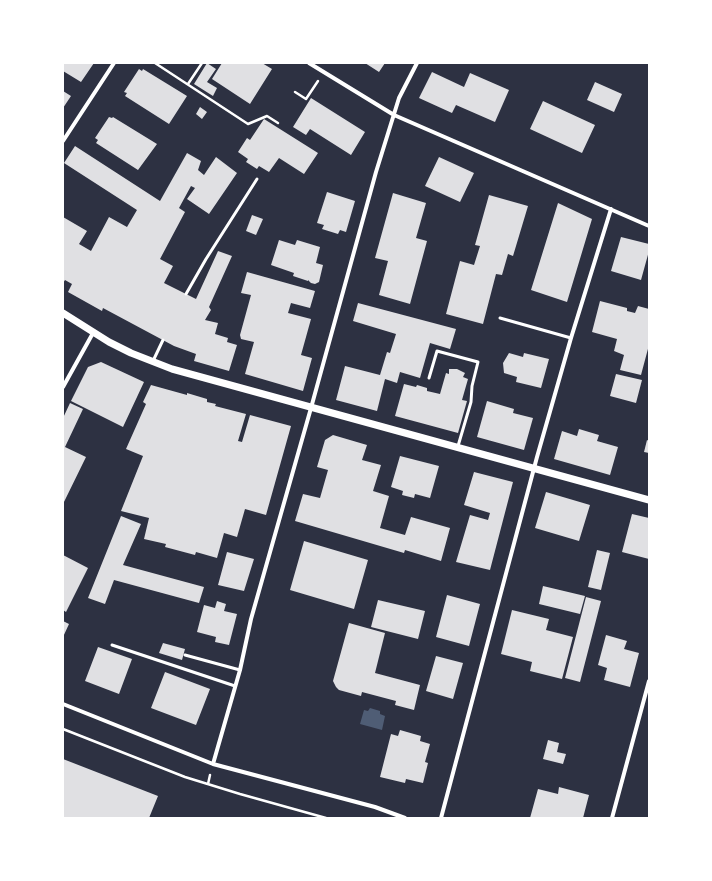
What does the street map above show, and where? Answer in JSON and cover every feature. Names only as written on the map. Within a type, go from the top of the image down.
[{"type":"street","points":[[63,141],[114,63]]},
{"type":"street","points":[[309,63],[394,115],[649,226]]},
{"type":"street","points":[[213,764],[236,686],[251,619],[376,172],[399,98],[417,63]]},
{"type":"street","points":[[441,818],[534,469],[571,338],[611,210]]},
{"type":"street","points":[[63,313],[114,345],[172,369],[649,500]]},
{"type":"street","points":[[63,388],[93,333]]},
{"type":"street","points":[[612,818],[649,681]]},
{"type":"street","points":[[63,704],[213,764],[375,807],[405,818]]},
{"type":"lane","points":[[186,294],[206,259],[257,179]]},
{"type":"lane","points":[[500,318],[571,338]]},
{"type":"lane","points":[[153,361],[163,340]]},
{"type":"lane","points":[[429,378],[437,352],[478,362],[472,386],[471,402],[458,448]]},
{"type":"lane","points":[[112,645],[236,686]]},
{"type":"lane","points":[[185,655],[240,670]]},
{"type":"path","points":[[155,63],[248,124],[267,116],[278,123]]},
{"type":"path","points":[[188,84],[202,63]]},
{"type":"path","points":[[296,92],[306,99],[324,72]]},
{"type":"path","points":[[63,729],[184,777],[326,818]]},
{"type":"water","points":[[370,708],[380,711],[380,714],[385,716],[382,730],[360,724],[364,710],[368,711]]},
{"type":"building","points":[[63,63],[94,63],[81,82],[63,71]]},
{"type":"building","points":[[207,63],[216,69],[207,82],[217,88],[213,96],[194,84]]},
{"type":"building","points":[[222,63],[262,63],[272,69],[250,104],[212,79]]},
{"type":"building","points":[[365,63],[385,63],[379,72]]},
{"type":"building","points":[[139,69],[142,71],[143,69],[187,96],[169,124],[125,96],[127,93],[124,92]]},
{"type":"building","points":[[432,72],[464,87],[470,73],[509,90],[495,122],[456,105],[452,113],[419,98]]},
{"type":"building","points":[[595,82],[622,94],[614,112],[587,100]]},
{"type":"building","points":[[63,91],[71,96],[63,108]]},
{"type":"building","points":[[311,98],[365,132],[351,155],[310,129],[306,135],[293,127]]},
{"type":"building","points":[[543,101],[595,125],[582,153],[530,129]]},
{"type":"building","points":[[200,107],[207,112],[202,119],[196,114]]},
{"type":"building","points":[[109,117],[113,117],[157,144],[138,170],[96,143],[98,140],[95,138]]},
{"type":"building","points":[[264,119],[318,153],[304,174],[279,158],[269,172],[259,166],[257,169],[246,162],[248,159],[238,152],[247,138],[250,140]]},
{"type":"building","points":[[75,146],[160,201],[187,153],[201,161],[198,170],[204,175],[216,157],[237,173],[209,214],[187,199],[195,188],[191,186],[179,208],[185,212],[160,259],[173,266],[164,283],[196,299],[218,251],[232,256],[209,307],[211,310],[205,320],[218,323],[215,334],[228,338],[227,342],[237,345],[229,371],[194,361],[196,354],[174,346],[103,308],[102,311],[68,292],[72,284],[65,280],[63,283],[63,217],[87,231],[79,244],[91,251],[109,217],[127,227],[137,210],[64,163]]},
{"type":"building","points":[[439,157],[474,173],[460,202],[425,186]]},
{"type":"building","points":[[327,192],[355,201],[346,232],[340,230],[338,234],[322,229],[324,225],[317,223]]},
{"type":"building","points":[[393,193],[426,203],[416,238],[427,241],[410,304],[379,295],[388,261],[375,258]]},
{"type":"building","points":[[489,195],[528,206],[513,256],[508,254],[502,275],[496,274],[483,324],[446,314],[460,261],[474,265],[480,246],[475,245]]},
{"type":"building","points":[[558,203],[592,219],[567,302],[531,290]]},
{"type":"building","points":[[252,215],[263,219],[256,235],[246,231]]},
{"type":"building","points":[[621,237],[649,244],[649,251],[641,280],[611,271]]},
{"type":"building","points":[[279,240],[295,245],[297,240],[320,247],[316,263],[323,265],[319,282],[315,284],[311,283],[308,280],[293,276],[294,273],[271,265]]},
{"type":"building","points":[[247,272],[315,291],[310,308],[291,303],[288,313],[311,319],[301,355],[312,358],[303,391],[245,374],[254,342],[241,339],[240,335],[251,295],[241,293]]},
{"type":"building","points":[[600,301],[627,308],[627,311],[635,313],[638,306],[649,309],[649,345],[641,375],[620,370],[624,355],[614,351],[617,339],[592,332]]},
{"type":"building","points":[[358,303],[456,329],[450,349],[430,343],[420,378],[400,372],[397,383],[385,379],[377,411],[336,400],[345,366],[380,375],[387,352],[390,353],[396,334],[353,321]]},
{"type":"building","points":[[509,353],[523,357],[524,353],[549,359],[541,388],[516,382],[517,377],[504,373],[503,363]]},
{"type":"building","points":[[101,362],[144,382],[123,427],[71,401],[88,367]]},
{"type":"building","points":[[449,369],[457,369],[465,373],[463,377],[468,379],[462,400],[467,401],[458,433],[395,416],[404,384],[416,387],[417,385],[427,388],[427,391],[440,394],[446,373],[449,374]]},
{"type":"building","points":[[616,374],[642,380],[636,403],[610,396]]},
{"type":"building","points":[[151,385],[207,399],[207,402],[216,404],[215,406],[246,414],[238,441],[242,442],[250,415],[291,426],[266,515],[245,509],[237,537],[224,533],[217,558],[196,552],[195,555],[165,547],[166,544],[144,539],[149,518],[121,511],[143,456],[126,449],[146,404],[143,402]]},
{"type":"building","points":[[487,401],[514,409],[513,413],[533,418],[524,450],[477,437]]},
{"type":"building","points":[[70,403],[83,409],[65,447],[86,457],[63,504],[63,418]]},
{"type":"building","points":[[579,429],[599,435],[597,441],[618,447],[610,475],[554,459],[562,431],[577,436]]},
{"type":"building","points":[[333,435],[367,445],[362,460],[381,465],[373,491],[389,496],[380,528],[405,535],[411,517],[450,528],[441,561],[405,550],[404,553],[295,521],[303,494],[320,498],[328,470],[317,467],[325,440]]},
{"type":"building","points":[[647,440],[649,441],[649,453],[644,452]]},
{"type":"building","points":[[400,456],[439,466],[430,498],[415,494],[414,498],[402,495],[403,491],[391,487]]},
{"type":"building","points":[[474,472],[513,482],[490,570],[456,562],[470,515],[488,520],[490,513],[464,505]]},
{"type":"building","points":[[546,492],[590,505],[579,541],[535,528]]},
{"type":"building","points":[[632,514],[649,518],[649,559],[622,552]]},
{"type":"building","points":[[121,516],[141,524],[123,565],[204,587],[199,603],[114,580],[105,604],[88,598]]},
{"type":"building","points":[[304,541],[368,560],[354,609],[290,590]]},
{"type":"building","points":[[597,550],[610,553],[601,590],[588,587]]},
{"type":"building","points":[[227,552],[254,559],[244,591],[218,585]]},
{"type":"building","points":[[63,555],[88,568],[66,612],[63,610]]},
{"type":"building","points":[[543,586],[585,596],[580,614],[539,604]]},
{"type":"building","points":[[447,595],[480,604],[469,646],[436,637]]},
{"type":"building","points":[[586,597],[601,601],[580,682],[565,678]]},
{"type":"building","points":[[378,600],[425,611],[418,639],[371,627]]},
{"type":"building","points":[[217,601],[226,604],[224,611],[237,614],[229,645],[215,642],[216,637],[197,632],[204,605],[215,608]]},
{"type":"building","points":[[512,610],[549,619],[546,630],[573,637],[562,679],[530,671],[532,662],[501,654]]},
{"type":"building","points":[[63,621],[69,624],[63,637]]},
{"type":"building","points":[[349,623],[385,633],[375,673],[420,685],[414,710],[395,705],[396,701],[362,692],[361,696],[339,690],[336,687],[333,681]]},
{"type":"building","points":[[606,635],[627,641],[624,649],[639,653],[630,687],[604,680],[607,668],[598,665]]},
{"type":"building","points":[[163,643],[185,649],[182,660],[159,653]]},
{"type":"building","points":[[98,647],[132,659],[119,694],[85,681]]},
{"type":"building","points":[[436,656],[463,663],[453,699],[426,691]]},
{"type":"building","points":[[165,672],[210,689],[196,725],[151,708]]},
{"type":"building","points":[[400,730],[421,736],[420,741],[430,744],[425,762],[428,763],[423,783],[406,779],[405,783],[380,777],[391,734],[398,736]]},
{"type":"building","points":[[548,740],[559,743],[557,752],[566,754],[563,764],[543,759]]},
{"type":"building","points":[[63,759],[158,796],[149,818],[63,818]]},
{"type":"building","points":[[559,787],[589,795],[583,818],[530,818],[538,789],[558,794]]}]
